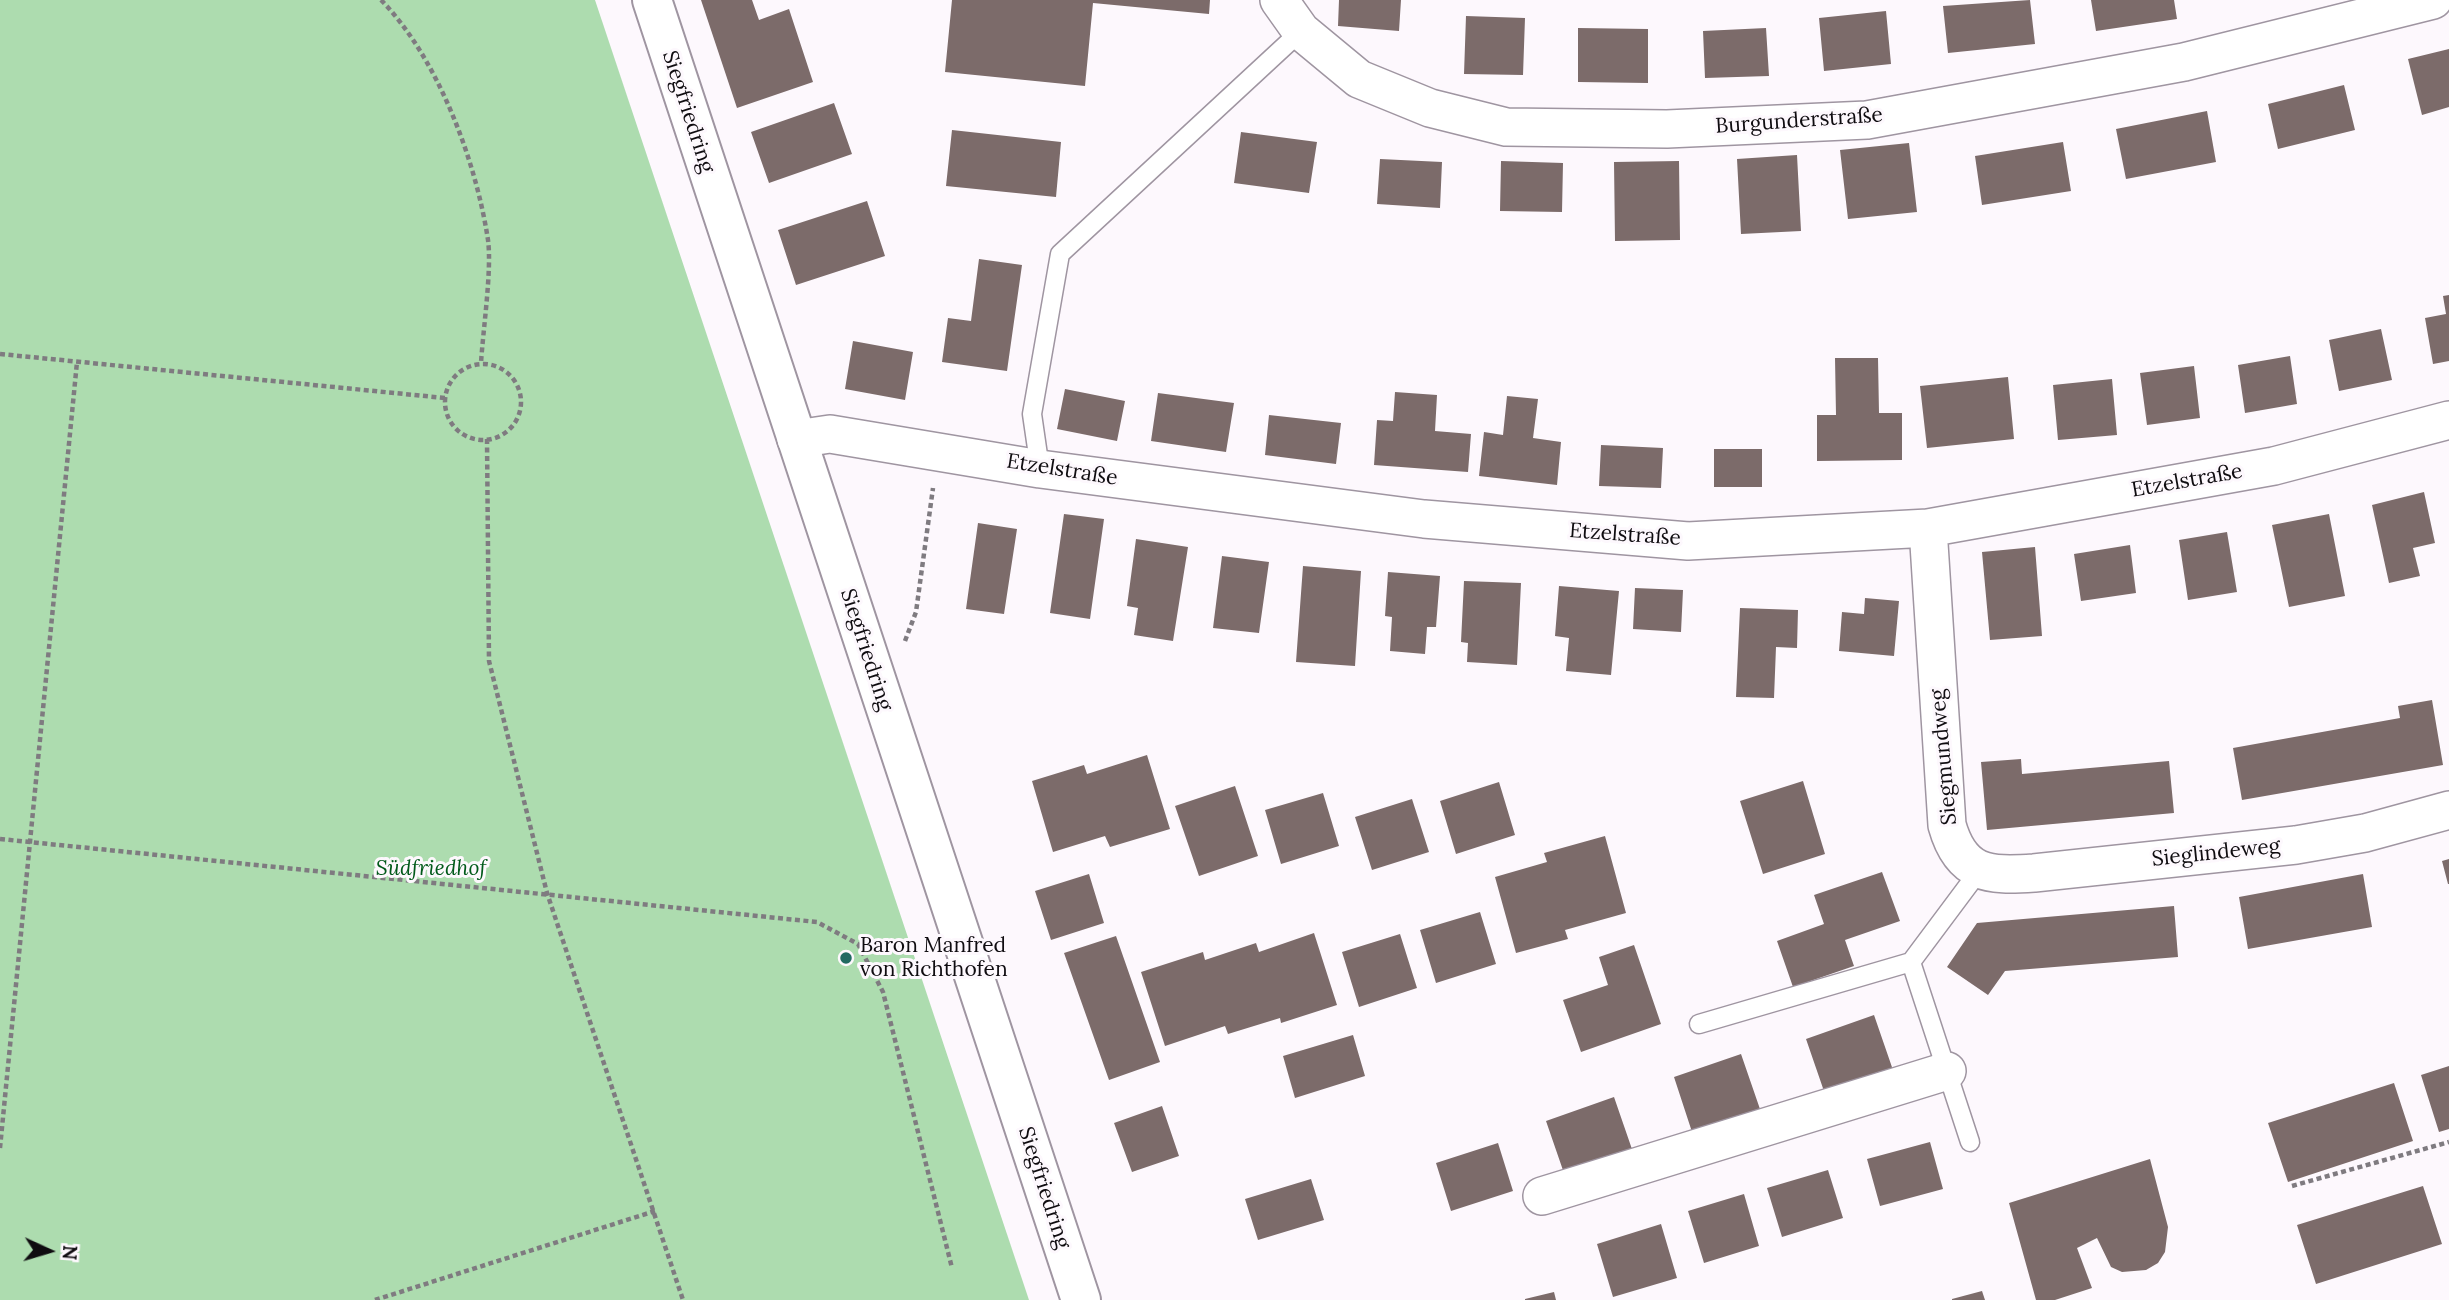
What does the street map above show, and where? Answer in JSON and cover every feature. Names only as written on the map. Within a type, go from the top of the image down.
[{"type":"main road","name":"Siegfriedring","points":[[652,0],[1081,1300]]},
{"type":"street","name":"Burgunderstraße","points":[[1279,0],[1301,30],[1359,79],[1430,108],[1506,127],[1667,129],[1867,120],[2184,62],[2433,0]]},
{"type":"street","name":"Etzelstraße","points":[[796,439],[830,434],[1040,469],[1424,519],[1688,541],[1928,528],[2274,466],[2449,420]]},
{"type":"street","name":"Siegmundweg","points":[[1928,528],[1947,825],[1953,845],[1961,858],[1979,871]]},
{"type":"street","name":"Sieglindeweg","points":[[1979,871],[2002,875],[2034,873],[2296,845],[2365,833],[2449,810]]},
{"type":"street","points":[[1542,1196],[1947,1071]]},
{"type":"lane","points":[[1040,469],[1031,414],[1060,254],[1301,30]]},
{"type":"lane","points":[[1699,1024],[1911,961],[1979,871]]},
{"type":"lane","points":[[1911,961],[1970,1142]]},
{"type":"path","points":[[381,0],[403,22],[460,129],[488,243],[481,363]]},
{"type":"path","points":[[0,354],[445,398]]},
{"type":"path","points":[[0,1148],[77,362]]},
{"type":"path","points":[[481,363],[496,365],[509,373],[522,399],[520,414],[512,427],[501,436],[473,439],[452,423],[445,398],[457,374],[481,363]]},
{"type":"path","points":[[486,439],[489,661],[547,893],[683,1300]]},
{"type":"path","points":[[904,644],[916,612],[939,451]]},
{"type":"path","points":[[0,839],[817,922],[858,944],[883,992],[952,1268]]},
{"type":"path","points":[[2292,1186],[2449,1142]]},
{"type":"path","points":[[375,1300],[655,1211]]},
{"type":"green space","name":"Südfriedhof","points":[[0,0],[595,0],[1029,1300],[0,1300]]},
{"type":"building","points":[[701,0],[752,0],[759,20],[789,9],[813,82],[737,108]]},
{"type":"building","points":[[952,0],[1210,0],[1209,14],[1093,3],[1085,86],[945,72]]},
{"type":"building","points":[[1339,0],[1401,0],[1399,31],[1338,26]]},
{"type":"building","points":[[2030,0],[2035,44],[1948,53],[1943,6]]},
{"type":"building","points":[[2091,0],[2174,0],[2177,19],[2096,31]]},
{"type":"building","points":[[1886,11],[1891,64],[1824,71],[1819,18]]},
{"type":"building","points":[[1466,16],[1525,18],[1523,75],[1464,74]]},
{"type":"building","points":[[1578,28],[1648,29],[1648,83],[1578,82]]},
{"type":"building","points":[[1766,28],[1769,76],[1705,78],[1703,31]]},
{"type":"building","points":[[2449,49],[2449,107],[2422,115],[2408,59]]},
{"type":"building","points":[[2344,85],[2355,130],[2278,149],[2268,104]]},
{"type":"building","points":[[834,103],[852,154],[769,183],[751,132]]},
{"type":"building","points":[[2207,111],[2216,162],[2126,179],[2116,129]]},
{"type":"building","points":[[952,130],[1061,142],[1056,197],[946,186]]},
{"type":"building","points":[[1241,132],[1317,142],[1309,193],[1234,183]]},
{"type":"building","points":[[2063,142],[2071,191],[1982,205],[1975,156]]},
{"type":"building","points":[[1909,143],[1917,212],[1848,219],[1840,150]]},
{"type":"building","points":[[1797,155],[1801,231],[1741,234],[1737,159]]},
{"type":"building","points":[[1380,159],[1442,162],[1440,208],[1377,204]]},
{"type":"building","points":[[1501,161],[1563,163],[1562,212],[1500,211]]},
{"type":"building","points":[[1679,161],[1680,240],[1615,241],[1614,162]]},
{"type":"building","points":[[867,201],[885,256],[796,285],[778,230]]},
{"type":"building","points":[[979,259],[1022,265],[1007,371],[942,362],[948,318],[971,321]]},
{"type":"building","points":[[2449,295],[2449,361],[2433,364],[2425,318],[2446,314],[2443,296]]},
{"type":"building","points":[[2381,329],[2392,380],[2339,391],[2329,340]]},
{"type":"building","points":[[853,341],[913,352],[905,400],[845,389]]},
{"type":"building","points":[[2290,356],[2297,404],[2245,413],[2238,365]]},
{"type":"building","points":[[1835,358],[1878,358],[1879,413],[1902,413],[1902,460],[1817,461],[1817,415],[1836,415]]},
{"type":"building","points":[[2194,366],[2200,418],[2147,425],[2140,373]]},
{"type":"building","points":[[2008,377],[2014,439],[1927,448],[1920,386]]},
{"type":"building","points":[[2112,379],[2117,435],[2058,440],[2053,385]]},
{"type":"building","points":[[1065,389],[1125,401],[1117,441],[1057,429]]},
{"type":"building","points":[[1395,392],[1437,395],[1435,431],[1471,434],[1468,472],[1374,465],[1377,420],[1393,421]]},
{"type":"building","points":[[1158,393],[1234,403],[1226,452],[1151,441]]},
{"type":"building","points":[[1507,396],[1538,399],[1533,438],[1561,442],[1557,485],[1479,476],[1484,432],[1503,435]]},
{"type":"building","points":[[1269,415],[1341,423],[1336,464],[1265,455]]},
{"type":"building","points":[[1601,445],[1663,448],[1661,488],[1599,486]]},
{"type":"building","points":[[1714,449],[1762,449],[1762,487],[1714,487]]},
{"type":"building","points":[[2424,492],[2435,543],[2413,548],[2420,576],[2389,583],[2372,505]]},
{"type":"building","points":[[1064,514],[1104,519],[1090,619],[1050,613]]},
{"type":"building","points":[[2329,514],[2345,596],[2289,607],[2272,525]]},
{"type":"building","points":[[978,523],[1017,529],[1004,614],[966,609]]},
{"type":"building","points":[[2227,532],[2237,592],[2188,600],[2179,540]]},
{"type":"building","points":[[1136,539],[1188,547],[1173,641],[1134,635],[1138,608],[1127,606]]},
{"type":"building","points":[[2130,545],[2136,593],[2081,601],[2074,554]]},
{"type":"building","points":[[2035,547],[2042,636],[1990,640],[1982,552]]},
{"type":"building","points":[[1222,556],[1269,562],[1259,633],[1213,628]]},
{"type":"building","points":[[1303,566],[1361,571],[1355,666],[1296,662]]},
{"type":"building","points":[[1388,572],[1440,576],[1436,627],[1427,627],[1425,654],[1390,651],[1392,617],[1385,616]]},
{"type":"building","points":[[1464,581],[1521,583],[1517,665],[1467,662],[1468,643],[1461,642]]},
{"type":"building","points":[[1559,586],[1619,591],[1611,675],[1566,671],[1569,638],[1555,636]]},
{"type":"building","points":[[1635,588],[1683,590],[1681,632],[1633,629]]},
{"type":"building","points":[[1865,598],[1899,601],[1894,656],[1839,651],[1842,612],[1864,614]]},
{"type":"building","points":[[1740,608],[1798,610],[1797,648],[1776,647],[1774,698],[1736,697]]},
{"type":"building","points":[[2432,700],[2443,765],[2242,800],[2233,748],[2400,718],[2398,706]]},
{"type":"building","points":[[1147,755],[1170,829],[1110,847],[1105,836],[1053,852],[1032,781],[1084,765],[1087,774]]},
{"type":"building","points":[[2021,759],[2022,774],[2169,761],[2174,813],[1987,830],[1981,762]]},
{"type":"building","points":[[1803,781],[1825,854],[1763,874],[1740,801]]},
{"type":"building","points":[[1499,782],[1515,835],[1456,854],[1440,801]]},
{"type":"building","points":[[1235,786],[1258,856],[1199,876],[1175,806]]},
{"type":"building","points":[[1323,793],[1339,846],[1281,864],[1265,810]]},
{"type":"building","points":[[1412,799],[1429,852],[1372,870],[1355,817]]},
{"type":"building","points":[[1605,836],[1626,913],[1565,930],[1568,939],[1516,953],[1495,877],[1547,862],[1544,853]]},
{"type":"building","points":[[2449,859],[2449,884],[2448,884],[2442,861]]},
{"type":"building","points":[[1882,872],[1900,921],[1845,940],[1854,966],[1793,987],[1777,941],[1824,924],[1814,895]]},
{"type":"building","points":[[1089,874],[1104,923],[1051,940],[1035,891]]},
{"type":"building","points":[[2363,874],[2372,927],[2248,949],[2239,897]]},
{"type":"building","points":[[2174,906],[2178,957],[2005,971],[1988,995],[1947,967],[1977,923]]},
{"type":"building","points":[[1480,912],[1496,964],[1436,983],[1420,930]]},
{"type":"building","points":[[1314,933],[1337,1005],[1281,1023],[1280,1018],[1228,1034],[1225,1026],[1165,1046],[1141,972],[1203,952],[1205,960],[1256,943],[1259,952]]},
{"type":"building","points":[[1400,934],[1417,988],[1359,1007],[1342,952]]},
{"type":"building","points":[[1116,936],[1160,1062],[1109,1080],[1064,953]]},
{"type":"building","points":[[1634,945],[1661,1024],[1581,1052],[1563,1000],[1608,985],[1599,957]]},
{"type":"building","points":[[1874,1015],[1894,1073],[1826,1097],[1806,1039]]},
{"type":"building","points":[[1353,1035],[1365,1076],[1295,1098],[1283,1056]]},
{"type":"building","points":[[1741,1054],[1761,1112],[1693,1135],[1674,1077]]},
{"type":"building","points":[[2449,1066],[2449,1129],[2439,1132],[2421,1075]]},
{"type":"building","points":[[2394,1083],[2413,1141],[2288,1182],[2268,1123]]},
{"type":"building","points":[[1614,1097],[1634,1155],[1566,1179],[1546,1121]]},
{"type":"building","points":[[1162,1106],[1179,1156],[1132,1172],[1114,1123]]},
{"type":"building","points":[[1930,1142],[1943,1189],[1880,1206],[1867,1159]]},
{"type":"building","points":[[1498,1143],[1513,1191],[1451,1211],[1436,1163]]},
{"type":"building","points":[[2150,1159],[2168,1227],[2165,1252],[2158,1263],[2146,1270],[2122,1272],[2111,1267],[2097,1238],[2077,1248],[2092,1288],[2055,1300],[2036,1300],[2009,1203]]},
{"type":"building","points":[[1828,1170],[1843,1218],[1782,1237],[1767,1188]]},
{"type":"building","points":[[1311,1179],[1324,1220],[1258,1240],[1245,1199]]},
{"type":"building","points":[[2423,1186],[2442,1244],[2316,1284],[2297,1225]]},
{"type":"building","points":[[1744,1194],[1759,1246],[1704,1263],[1688,1211]]},
{"type":"building","points":[[1661,1224],[1677,1278],[1613,1297],[1597,1244]]},
{"type":"building","points":[[1982,1291],[1985,1300],[1952,1300],[1952,1299]]},
{"type":"building","points":[[1554,1292],[1556,1300],[1525,1300],[1525,1299]]},
{"type":"place","name":"Baron Manfred von Richthofen","points":[[846,958]]}]
